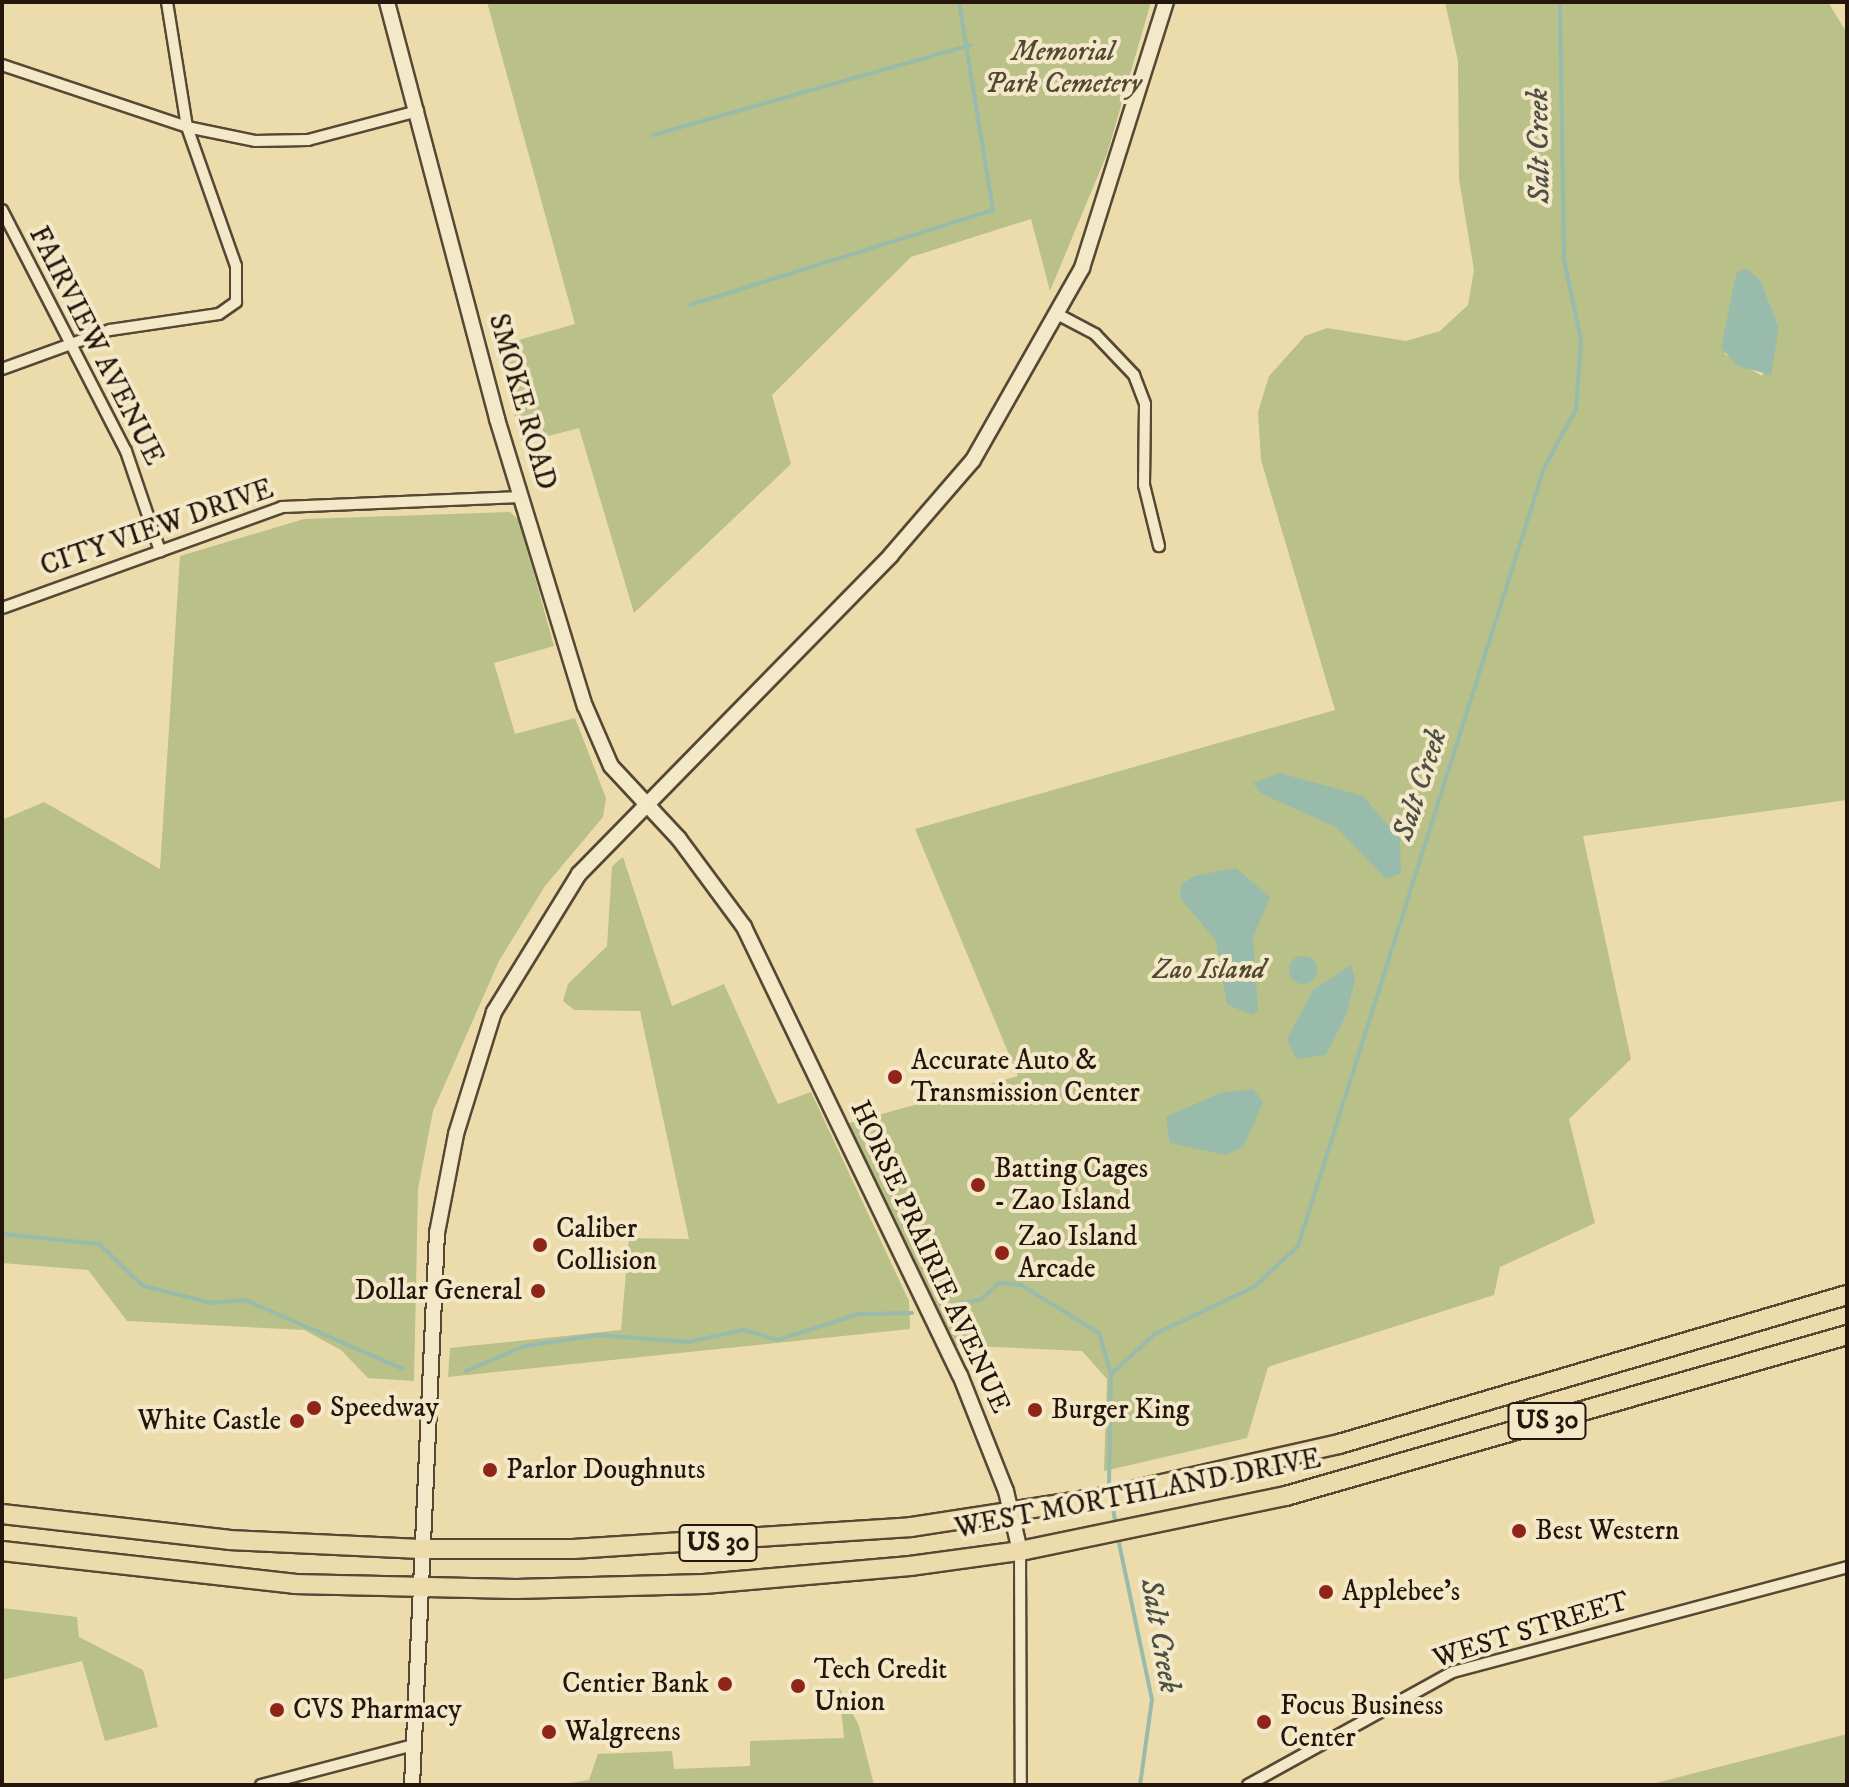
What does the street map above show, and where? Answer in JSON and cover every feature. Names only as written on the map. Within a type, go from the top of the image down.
[{"type":"highway","name":"WEST MORTHLAND DRIVE","points":[[421,1549],[743,1541],[1013,1512],[1339,1444],[1847,1295]]},
{"type":"highway","name":"WEST MORTHLAND DRIVE","points":[[420,1587],[704,1584],[1020,1551],[1286,1496],[1847,1335]]},
{"type":"highway","name":"US 30","points":[[2,1514],[229,1540],[421,1549]]},
{"type":"highway","name":"US 30","points":[[2,1551],[294,1584],[420,1587]]},
{"type":"main road","name":"SMOKE ROAD","points":[[387,2],[522,497],[585,706],[611,766],[642,801]]},
{"type":"main road","points":[[412,1785],[437,1233],[474,1065],[533,938],[642,801],[943,497],[1059,315],[1112,187],[1166,2]]},
{"type":"main road","name":"HORSE PRAIRIE AVENUE","points":[[642,801],[744,927],[960,1375],[1013,1512],[1020,1551]]},
{"type":"street","points":[[2,369],[69,343],[219,314],[236,302],[236,266],[187,127],[167,2]]},
{"type":"street","points":[[2,65],[187,127],[282,143],[418,111]]},
{"type":"street","name":"FAIRVIEW AVENUE","points":[[2,210],[126,451],[160,551]]},
{"type":"street","points":[[1059,315],[1095,334],[1134,375],[1145,404],[1144,485],[1159,546]]},
{"type":"street","name":"CITY VIEW DRIVE","points":[[2,608],[160,551],[308,503],[522,497]]},
{"type":"street","name":"HORSE PRAIRIE AVENUE","points":[[1020,1551],[1021,1785]]},
{"type":"street","name":"WEST STREET","points":[[1248,1785],[1453,1672],[1847,1567]]},
{"type":"street","points":[[261,1785],[414,1745]]},
{"type":"green space","name":"Memorial Park Cemetery","points":[[487,2],[1151,2],[1107,154],[1050,291],[1031,219],[911,257],[772,395],[791,464],[634,613],[579,428],[522,443],[497,346],[575,324]]},
{"type":"green space","name":"Zao Island","points":[[1445,2],[1828,2],[1847,33],[1847,800],[1583,836],[1631,1059],[1569,1119],[1595,1223],[1500,1267],[1494,1295],[1268,1367],[1247,1438],[1104,1471],[1107,1379],[1082,1351],[950,1345],[846,1124],[1018,1076],[915,829],[1335,710],[1261,460],[1258,412],[1269,376],[1305,336],[1327,328],[1406,341],[1440,331],[1468,305],[1474,270],[1459,179],[1458,61]],"holes":[[[1736,274],[1761,281],[1779,327],[1762,376],[1725,354]]]},
{"type":"green space","points":[[510,512],[519,520],[554,646],[494,663],[515,734],[575,718],[606,798],[603,817],[545,886],[499,961],[433,1111],[418,1189],[414,1381],[368,1378],[341,1350],[304,1330],[127,1321],[88,1270],[2,1263],[2,820],[44,802],[160,869],[180,556],[304,519]]},
{"type":"green space","points":[[623,857],[672,1006],[724,984],[778,1104],[811,1092],[909,1301],[910,1329],[448,1377],[450,1348],[621,1330],[629,1238],[689,1239],[640,1011],[574,1010],[563,1001],[568,984],[607,946],[612,866]]},
{"type":"green space","points":[[2,1608],[77,1617],[79,1637],[143,1670],[158,1727],[105,1741],[82,1661],[2,1680]]},
{"type":"green space","points":[[839,1687],[859,1726],[874,1785],[558,1785],[589,1780],[598,1754],[672,1751],[674,1769],[750,1766],[750,1741],[844,1738]]},
{"type":"green space","points":[[1847,1734],[1847,1785],[1648,1785]]},
{"type":"shaded area","points":[[1745,268],[1761,281],[1779,327],[1771,375],[1738,366],[1721,348],[1736,274]]},
{"type":"shaded area","points":[[1280,773],[1363,796],[1400,839],[1401,873],[1386,879],[1336,827],[1262,794],[1253,783]]},
{"type":"shaded area","points":[[1236,868],[1270,897],[1253,937],[1258,1011],[1251,1015],[1227,1004],[1216,941],[1180,898],[1181,885],[1194,876]]},
{"type":"shaded area","points":[[1303,956],[1313,960],[1317,970],[1313,980],[1303,984],[1293,980],[1289,970],[1293,960]]},
{"type":"shaded area","points":[[1351,965],[1355,979],[1347,1013],[1326,1055],[1296,1059],[1287,1039],[1313,990]]},
{"type":"shaded area","points":[[1253,1089],[1263,1102],[1244,1146],[1225,1155],[1170,1143],[1166,1117],[1220,1093]]},
{"type":"waterway","points":[[690,305],[993,210],[959,2]]},
{"type":"waterway","name":"Salt Creek","points":[[1109,1484],[1111,1374],[1155,1334],[1254,1287],[1298,1246],[1544,468],[1576,409],[1581,340],[1564,259],[1560,2]]},
{"type":"waterway","points":[[653,135],[970,45]]},
{"type":"waterway","points":[[2,1234],[99,1244],[143,1286],[212,1303],[245,1300],[403,1369]]},
{"type":"waterway","points":[[946,1306],[980,1300],[999,1283],[1021,1285],[1099,1333],[1111,1374]]},
{"type":"waterway","points":[[466,1371],[525,1346],[598,1335],[688,1342],[743,1330],[777,1340],[859,1314],[912,1313]]},
{"type":"waterway","name":"Salt Creek","points":[[1113,1508],[1115,1520]]},
{"type":"waterway","name":"Salt Creek","points":[[1119,1543],[1152,1699],[1140,1785]]},
{"type":"place","name":"Accurate Auto & Transmission Center","points":[[895,1077]]},
{"type":"place","name":"Batting Cages - Zao Island","points":[[978,1185]]},
{"type":"place","name":"Caliber Collision","points":[[540,1245]]},
{"type":"place","name":"Zao Island Arcade","points":[[1002,1253]]},
{"type":"place","name":"Dollar General","points":[[538,1291]]},
{"type":"place","name":"Speedway","points":[[314,1408]]},
{"type":"place","name":"Burger King","points":[[1035,1410]]},
{"type":"place","name":"White Castle","points":[[297,1421]]},
{"type":"place","name":"Parlor Doughnuts","points":[[490,1470]]},
{"type":"place","name":"Best Western","points":[[1519,1531]]},
{"type":"place","name":"Applebee's","points":[[1326,1592]]},
{"type":"place","name":"Centier Bank","points":[[725,1684]]},
{"type":"place","name":"Tech Credit Union","points":[[798,1686]]},
{"type":"place","name":"CVS Pharmacy","points":[[277,1710]]},
{"type":"place","name":"Focus Business Center","points":[[1264,1722]]},
{"type":"place","name":"Walgreens","points":[[549,1732]]}]
